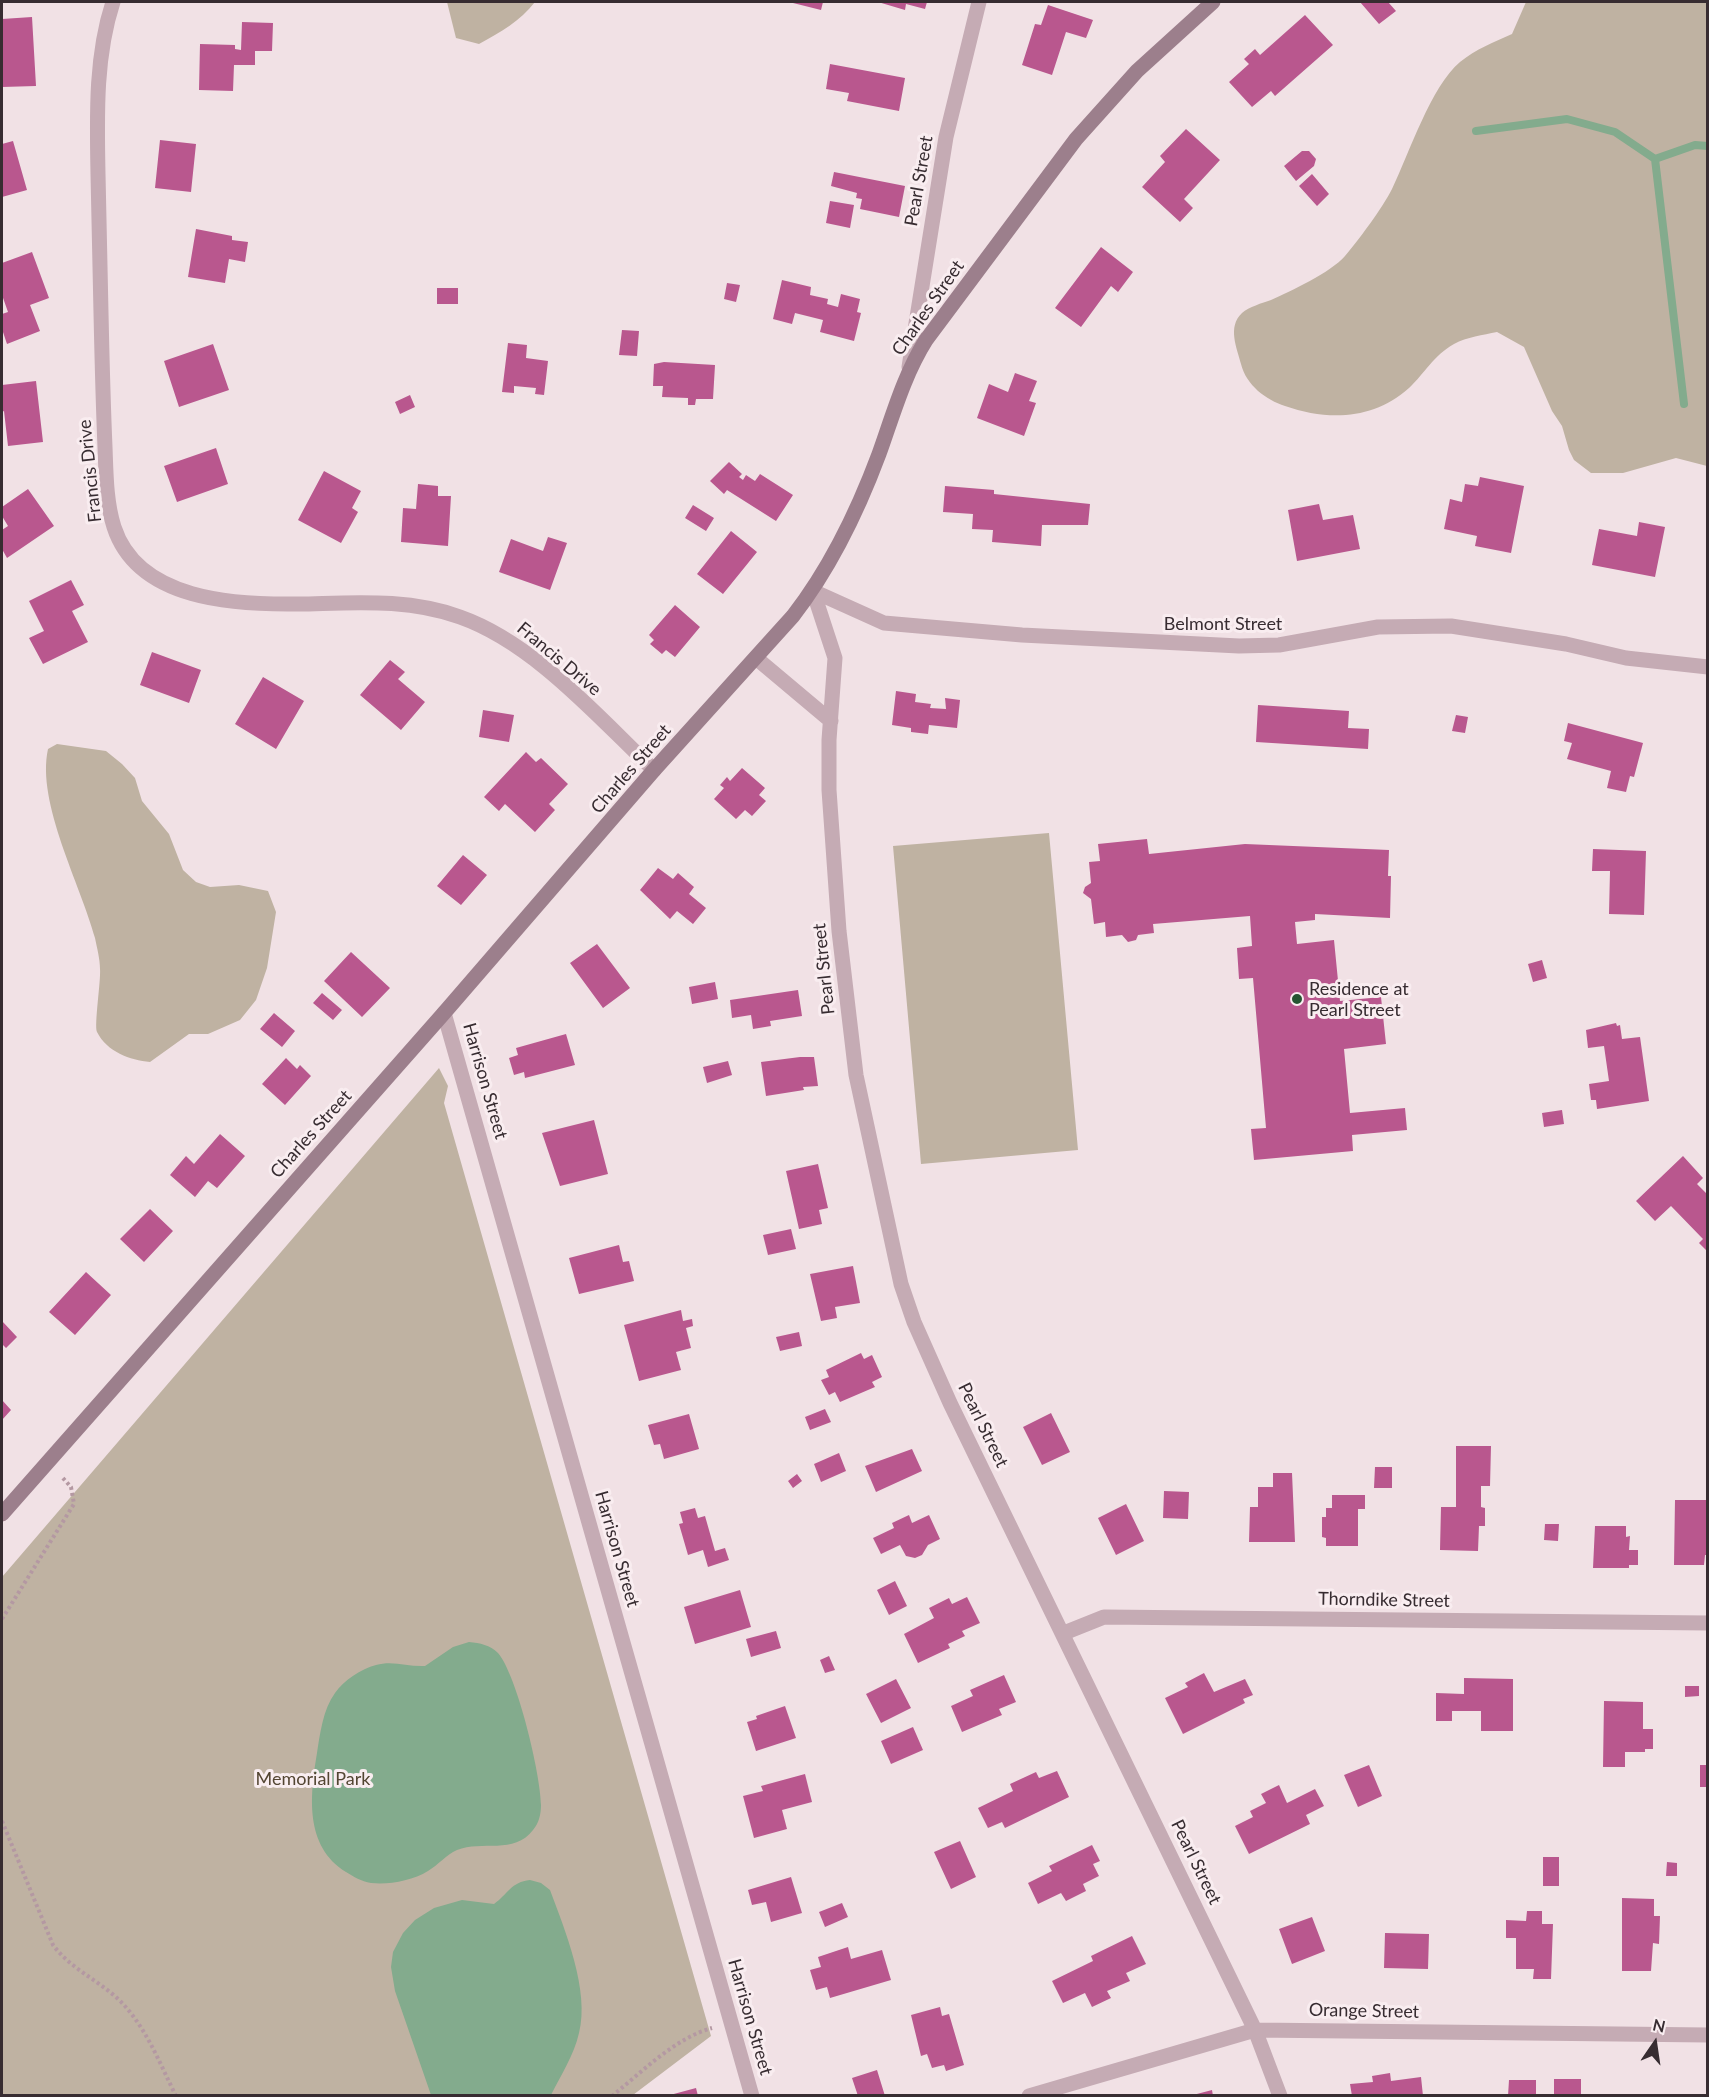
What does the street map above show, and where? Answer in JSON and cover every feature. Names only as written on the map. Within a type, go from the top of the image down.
[{"type":"street","name":"Francis Drive","points":[[113,2],[100,63],[98,118],[102,392],[109,503],[115,528],[129,554],[160,580],[214,601],[248,604],[362,601],[407,604],[434,609],[483,626],[510,641],[533,660],[654,770]]},
{"type":"street","name":"Pearl Street","points":[[908,370],[946,137],[979,2]]},
{"type":"street","name":"Charles Street","points":[[2,1514],[813,591],[843,539],[861,500],[908,370],[926,340],[1076,140],[1137,71],[1214,2]]},
{"type":"street","name":"Pearl Street","points":[[813,591],[835,658],[828,774],[833,852],[855,1064],[901,1284],[934,1369],[1255,2030],[1280,2096]]},
{"type":"street","name":"Belmont Street","points":[[813,591],[884,622],[1022,635],[1248,646],[1296,642],[1378,627],[1440,626],[1529,637],[1626,658],[1707,667]]},
{"type":"street","points":[[756,658],[831,721]]},
{"type":"street","name":"Harrison Street","points":[[444,1013],[752,2096]]},
{"type":"street","name":"Thorndike Street","points":[[1064,1633],[1104,1617],[1707,1623]]},
{"type":"street","name":"Orange Street","points":[[1029,2096],[1255,2030],[1707,2035]]},
{"type":"path","points":[[2,1619],[75,1501],[71,1486],[48,1461]]},
{"type":"path","points":[[2,1821],[53,1945],[63,1958],[107,1990],[132,2015],[146,2034],[176,2096]]},
{"type":"path","points":[[612,2096],[695,2033],[731,2023]]},
{"type":"green space","points":[[447,2],[535,2],[510,26],[479,44],[456,38]]},
{"type":"green space","points":[[1526,2],[1707,2],[1707,466],[1676,458],[1623,473],[1591,473],[1574,460],[1562,426],[1552,411],[1524,347],[1497,332],[1454,344],[1440,354],[1409,388],[1395,399],[1365,412],[1350,415],[1317,414],[1278,403],[1258,391],[1244,372],[1234,338],[1237,319],[1248,309],[1299,287],[1320,275],[1345,256],[1388,196],[1430,104],[1449,73],[1472,53],[1512,34]]},
{"type":"green space","points":[[57,744],[106,751],[122,764],[135,778],[142,801],[169,834],[183,870],[196,882],[210,887],[239,885],[268,891],[276,912],[267,968],[256,1000],[240,1020],[208,1034],[189,1034],[150,1062],[120,1054],[107,1045],[97,1032],[100,961],[95,938],[62,844],[48,794],[46,770],[48,749]]},
{"type":"green space","points":[[1049,833],[1078,1150],[921,1164],[893,846]]},
{"type":"green space","name":"Memorial Park","points":[[439,1068],[448,1086],[444,1103],[711,2036],[633,2095],[2,2095],[2,1577]]},
{"type":"shaded area","points":[[469,1642],[485,1645],[498,1653],[513,1682],[527,1726],[537,1772],[541,1805],[537,1824],[525,1838],[517,1842],[457,1850],[428,1871],[407,1880],[378,1883],[358,1879],[332,1861],[323,1848],[313,1818],[315,1769],[321,1730],[331,1699],[343,1684],[365,1669],[388,1663],[425,1666],[453,1647]]},
{"type":"shaded area","points":[[530,1880],[541,1883],[550,1890],[579,1980],[582,2016],[571,2057],[551,2095],[431,2095],[395,1991],[391,1967],[393,1952],[403,1933],[415,1920],[434,1908],[462,1900],[494,1904],[518,1883]]},
{"type":"building","points":[[789,2],[823,2],[821,10]]},
{"type":"building","points":[[878,2],[927,2],[925,9],[906,4],[905,10]]},
{"type":"building","points":[[1360,2],[1388,2],[1396,11],[1379,24]]},
{"type":"building","points":[[1048,5],[1093,20],[1086,38],[1066,32],[1052,75],[1022,65],[1035,24],[1041,25]]},
{"type":"building","points":[[1305,15],[1333,45],[1275,96],[1271,91],[1252,107],[1229,82],[1249,64],[1244,59],[1255,49],[1260,55]]},
{"type":"building","points":[[32,17],[36,86],[2,87],[2,19]]},
{"type":"building","points":[[242,22],[273,23],[272,51],[255,51],[255,65],[234,65],[233,91],[199,90],[200,44],[235,45],[235,49],[241,50]]},
{"type":"building","points":[[830,64],[905,78],[899,111],[847,101],[849,93],[826,89]]},
{"type":"building","points":[[1186,129],[1220,160],[1184,199],[1193,208],[1180,222],[1142,187],[1165,162],[1160,156]]},
{"type":"building","points":[[160,140],[196,144],[191,192],[155,188]]},
{"type":"building","points":[[13,141],[27,190],[2,197],[2,144]]},
{"type":"building","points":[[1302,151],[1309,151],[1316,159],[1314,166],[1296,181],[1284,166]]},
{"type":"building","points":[[834,172],[905,186],[899,217],[860,209],[862,199],[856,198],[857,193],[831,186]]},
{"type":"building","points":[[1312,174],[1329,194],[1317,206],[1299,186]]},
{"type":"building","points":[[830,201],[854,205],[850,228],[826,223]]},
{"type":"building","points":[[196,229],[232,236],[232,240],[248,242],[245,262],[229,259],[225,283],[188,277]]},
{"type":"building","points":[[1101,247],[1133,272],[1118,292],[1111,286],[1081,327],[1055,308]]},
{"type":"building","points":[[32,252],[49,298],[30,305],[40,331],[7,344],[2,329],[2,314],[8,312],[2,295],[2,263]]},
{"type":"building","points":[[782,280],[811,287],[810,295],[828,299],[827,304],[838,307],[841,294],[860,299],[857,312],[861,313],[854,341],[820,332],[823,320],[795,313],[792,324],[773,319]]},
{"type":"building","points":[[727,283],[740,285],[736,302],[724,299]]},
{"type":"building","points":[[437,288],[458,288],[458,304],[437,304]]},
{"type":"building","points":[[622,330],[639,331],[637,356],[619,355]]},
{"type":"building","points":[[508,343],[527,345],[526,358],[548,361],[544,395],[535,394],[536,388],[514,386],[514,393],[502,392]]},
{"type":"building","points":[[213,344],[229,390],[179,407],[164,361]]},
{"type":"building","points":[[664,362],[715,365],[713,399],[696,399],[695,405],[688,405],[688,398],[662,397],[663,386],[653,386],[654,364]]},
{"type":"building","points":[[1015,373],[1037,381],[1029,401],[1036,403],[1024,436],[977,418],[989,384],[1008,392]]},
{"type":"building","points":[[36,381],[43,442],[8,446],[4,411],[2,412],[2,385]]},
{"type":"building","points":[[410,395],[415,407],[400,414],[395,402]]},
{"type":"building","points":[[216,448],[228,484],[177,502],[164,466]]},
{"type":"building","points":[[729,462],[742,474],[739,477],[743,480],[746,475],[755,481],[760,474],[793,495],[776,521],[727,490],[724,494],[710,481]]},
{"type":"building","points":[[324,471],[361,491],[352,508],[358,512],[341,543],[298,520]]},
{"type":"building","points":[[1480,477],[1524,486],[1511,553],[1475,546],[1477,536],[1444,529],[1450,499],[1462,502],[1465,484],[1478,486]]},
{"type":"building","points":[[418,484],[438,486],[438,496],[451,496],[448,546],[401,542],[403,508],[416,509]]},
{"type":"building","points":[[945,486],[994,490],[994,494],[1090,504],[1088,525],[1042,525],[1041,546],[992,542],[993,530],[972,529],[973,514],[943,512]]},
{"type":"building","points":[[28,489],[54,526],[7,558],[2,549],[2,530],[8,526],[2,516],[2,507]]},
{"type":"building","points":[[1319,504],[1323,520],[1353,515],[1360,549],[1297,561],[1288,510]]},
{"type":"building","points":[[693,505],[714,518],[706,531],[685,518]]},
{"type":"building","points":[[1639,522],[1665,527],[1655,577],[1592,565],[1599,529],[1637,536]]},
{"type":"building","points":[[731,531],[757,552],[723,594],[697,574]]},
{"type":"building","points":[[548,537],[567,543],[550,590],[499,572],[511,539],[543,551]]},
{"type":"building","points":[[71,580],[84,605],[72,611],[88,642],[43,664],[29,638],[44,631],[29,601]]},
{"type":"building","points":[[675,605],[700,627],[675,657],[666,650],[662,654],[650,644],[654,640],[649,635]]},
{"type":"building","points":[[152,652],[201,670],[189,703],[140,685]]},
{"type":"building","points":[[390,660],[405,672],[398,679],[425,702],[401,730],[360,695]]},
{"type":"building","points":[[263,677],[304,701],[276,749],[235,724]]},
{"type":"building","points":[[896,691],[916,694],[915,702],[931,704],[930,708],[946,709],[945,698],[960,700],[957,728],[929,725],[928,734],[911,732],[911,728],[892,725]]},
{"type":"building","points":[[1258,705],[1349,711],[1348,728],[1369,729],[1368,749],[1256,742]]},
{"type":"building","points":[[483,710],[514,715],[509,742],[479,737]]},
{"type":"building","points":[[1456,715],[1468,717],[1465,733],[1452,731]]},
{"type":"building","points":[[1568,723],[1643,743],[1634,777],[1630,776],[1626,792],[1607,788],[1611,771],[1567,759],[1572,743],[1564,741]]},
{"type":"building","points":[[526,752],[536,762],[541,758],[568,784],[549,804],[555,810],[535,832],[505,804],[499,811],[484,797]]},
{"type":"building","points":[[742,768],[765,788],[759,795],[766,801],[752,816],[745,810],[736,819],[714,799],[724,788],[720,785],[727,777],[730,781]]},
{"type":"building","name":"Residence at Pearl Street","points":[[1147,839],[1149,854],[1245,844],[1389,850],[1390,918],[1315,914],[1315,920],[1295,922],[1297,944],[1334,940],[1340,1001],[1381,997],[1386,1044],[1344,1049],[1350,1113],[1405,1108],[1407,1130],[1352,1135],[1353,1151],[1254,1160],[1251,1129],[1266,1128],[1253,978],[1239,979],[1237,948],[1252,946],[1250,916],[1153,924],[1154,933],[1138,935],[1136,940],[1128,942],[1122,935],[1106,937],[1105,922],[1094,924],[1091,899],[1083,893],[1085,887],[1091,883],[1089,862],[1100,861],[1098,844]]},
{"type":"building","points":[[1593,849],[1646,851],[1644,915],[1609,914],[1610,871],[1592,871]]},
{"type":"building","points":[[463,855],[487,875],[461,905],[437,886]]},
{"type":"building","points":[[658,868],[673,879],[678,873],[694,887],[689,894],[706,908],[693,924],[677,911],[670,919],[640,890]]},
{"type":"building","points":[[597,944],[630,988],[603,1008],[570,963]]},
{"type":"building","points":[[351,952],[390,988],[362,1017],[324,981]]},
{"type":"building","points":[[1542,960],[1547,978],[1533,982],[1528,964]]},
{"type":"building","points":[[715,982],[718,999],[692,1004],[689,987]]},
{"type":"building","points":[[798,990],[802,1016],[770,1021],[771,1026],[753,1029],[751,1015],[732,1018],[730,1000]]},
{"type":"building","points":[[322,993],[342,1010],[333,1020],[313,1003]]},
{"type":"building","points":[[274,1013],[295,1031],[282,1047],[260,1029]]},
{"type":"building","points":[[1616,1023],[1617,1026],[1620,1025],[1622,1039],[1640,1037],[1649,1101],[1597,1109],[1596,1100],[1591,1100],[1589,1084],[1609,1081],[1604,1046],[1588,1048],[1586,1030]]},
{"type":"building","points":[[566,1034],[575,1065],[525,1078],[524,1072],[514,1075],[509,1058],[518,1055],[516,1048]]},
{"type":"building","points":[[814,1057],[818,1086],[803,1087],[804,1090],[766,1096],[761,1062]]},
{"type":"building","points":[[286,1058],[297,1069],[300,1065],[311,1076],[285,1105],[262,1084]]},
{"type":"building","points":[[728,1061],[732,1075],[707,1083],[703,1067]]},
{"type":"building","points":[[1562,1110],[1564,1124],[1544,1127],[1542,1113]]},
{"type":"building","points":[[594,1120],[608,1174],[560,1186],[542,1133]]},
{"type":"building","points":[[220,1134],[245,1156],[217,1188],[208,1181],[195,1197],[170,1175],[186,1156],[194,1164]]},
{"type":"building","points":[[1683,1156],[1703,1178],[1697,1184],[1708,1195],[1708,1252],[1699,1243],[1703,1239],[1671,1206],[1655,1221],[1636,1201]]},
{"type":"building","points":[[818,1164],[828,1208],[819,1210],[822,1224],[799,1229],[786,1171]]},
{"type":"building","points":[[150,1209],[173,1231],[144,1262],[120,1239]]},
{"type":"building","points":[[791,1229],[796,1249],[768,1255],[763,1235]]},
{"type":"building","points":[[619,1245],[623,1262],[629,1261],[634,1281],[579,1294],[569,1258]]},
{"type":"building","points":[[853,1266],[860,1303],[835,1307],[837,1318],[821,1321],[810,1274]]},
{"type":"building","points":[[86,1272],[111,1295],[75,1335],[49,1312]]},
{"type":"building","points":[[681,1310],[683,1321],[692,1319],[693,1326],[686,1328],[691,1348],[676,1352],[681,1370],[639,1381],[624,1325]]},
{"type":"building","points":[[2,1321],[17,1337],[6,1348],[2,1344]]},
{"type":"building","points":[[799,1332],[802,1346],[780,1351],[776,1337]]},
{"type":"building","points":[[861,1353],[864,1359],[872,1355],[882,1377],[872,1382],[875,1387],[840,1402],[835,1392],[829,1395],[821,1380],[829,1377],[826,1370]]},
{"type":"building","points":[[2,1400],[11,1410],[2,1420]]},
{"type":"building","points":[[825,1409],[831,1422],[810,1430],[805,1417]]},
{"type":"building","points":[[1051,1413],[1070,1452],[1042,1465],[1023,1427]]},
{"type":"building","points":[[689,1414],[699,1449],[664,1459],[660,1444],[654,1445],[648,1425]]},
{"type":"building","points":[[1456,1446],[1491,1446],[1490,1486],[1481,1486],[1481,1507],[1485,1508],[1485,1526],[1479,1526],[1478,1551],[1440,1550],[1441,1507],[1456,1507]]},
{"type":"building","points":[[912,1449],[922,1471],[876,1492],[865,1466]]},
{"type":"building","points":[[839,1453],[846,1471],[821,1482],[814,1464]]},
{"type":"building","points":[[1375,1467],[1392,1467],[1392,1488],[1374,1488]]},
{"type":"building","points":[[1273,1473],[1292,1473],[1295,1542],[1249,1542],[1250,1507],[1258,1507],[1258,1487],[1273,1487]]},
{"type":"building","points":[[797,1474],[802,1481],[793,1488],[788,1481]]},
{"type":"building","points":[[1164,1491],[1189,1492],[1188,1519],[1163,1518]]},
{"type":"building","points":[[1332,1495],[1365,1495],[1365,1509],[1358,1509],[1358,1546],[1326,1546],[1326,1538],[1322,1537],[1322,1517],[1326,1517],[1326,1508],[1332,1508]]},
{"type":"building","points":[[1675,1500],[1708,1500],[1708,1555],[1705,1555],[1704,1565],[1674,1565]]},
{"type":"building","points":[[1126,1504],[1144,1541],[1116,1555],[1098,1518]]},
{"type":"building","points":[[695,1508],[698,1518],[705,1516],[715,1551],[725,1548],[729,1560],[708,1567],[703,1550],[688,1555],[679,1524],[683,1523],[680,1512]]},
{"type":"building","points":[[909,1515],[912,1523],[929,1515],[940,1539],[928,1545],[922,1555],[915,1558],[906,1556],[900,1545],[881,1554],[873,1538],[894,1528],[892,1523]]},
{"type":"building","points":[[1545,1524],[1559,1524],[1558,1541],[1544,1540]]},
{"type":"building","points":[[1595,1526],[1626,1526],[1626,1537],[1630,1536],[1629,1550],[1638,1550],[1638,1565],[1629,1565],[1629,1568],[1593,1568]]},
{"type":"building","points":[[895,1581],[907,1606],[889,1615],[877,1590]]},
{"type":"building","points":[[740,1590],[751,1627],[695,1644],[684,1607]]},
{"type":"building","points":[[967,1597],[980,1623],[962,1631],[965,1636],[948,1644],[950,1648],[918,1663],[904,1634],[934,1618],[929,1608],[949,1598],[952,1604]]},
{"type":"building","points":[[776,1631],[781,1648],[751,1657],[746,1639]]},
{"type":"building","points":[[829,1656],[835,1670],[825,1673],[820,1660]]},
{"type":"building","points":[[1204,1673],[1214,1692],[1245,1679],[1253,1695],[1243,1699],[1245,1703],[1183,1734],[1165,1698],[1188,1687],[1185,1683]]},
{"type":"building","points":[[1004,1675],[1016,1702],[999,1709],[1002,1715],[962,1732],[951,1706],[973,1696],[970,1690]]},
{"type":"building","points":[[1464,1678],[1513,1679],[1513,1731],[1481,1731],[1481,1711],[1452,1711],[1452,1721],[1436,1721],[1436,1693],[1464,1694]]},
{"type":"building","points":[[896,1679],[911,1708],[881,1723],[866,1694]]},
{"type":"building","points":[[1685,1686],[1699,1686],[1699,1696],[1685,1697]]},
{"type":"building","points":[[1604,1701],[1643,1702],[1643,1729],[1653,1729],[1653,1749],[1645,1749],[1645,1752],[1625,1752],[1625,1767],[1603,1767]]},
{"type":"building","points":[[785,1706],[796,1738],[756,1751],[747,1722],[757,1719],[756,1716]]},
{"type":"building","points":[[913,1727],[923,1750],[891,1764],[881,1741]]},
{"type":"building","points":[[1369,1765],[1382,1796],[1358,1807],[1344,1775]]},
{"type":"building","points":[[1700,1765],[1708,1765],[1708,1787],[1700,1787]]},
{"type":"building","points":[[1057,1771],[1069,1797],[1005,1828],[1002,1822],[988,1828],[978,1808],[1013,1791],[1010,1784],[1036,1772],[1039,1778]]},
{"type":"building","points":[[805,1774],[812,1802],[782,1810],[787,1829],[754,1838],[743,1796],[763,1791],[761,1786]]},
{"type":"building","points":[[1279,1785],[1287,1803],[1315,1789],[1324,1806],[1306,1815],[1310,1824],[1249,1854],[1235,1826],[1253,1817],[1250,1811],[1266,1803],[1261,1794]]},
{"type":"building","points":[[960,1841],[976,1877],[951,1889],[934,1852]]},
{"type":"building","points":[[1092,1845],[1100,1861],[1093,1864],[1099,1876],[1083,1884],[1086,1891],[1066,1901],[1061,1893],[1038,1904],[1028,1883],[1052,1871],[1049,1866]]},
{"type":"building","points":[[1543,1857],[1559,1857],[1559,1886],[1543,1886]]},
{"type":"building","points":[[1667,1862],[1677,1863],[1677,1876],[1666,1876]]},
{"type":"building","points":[[791,1877],[802,1913],[771,1922],[766,1902],[752,1905],[748,1890]]},
{"type":"building","points":[[1622,1898],[1654,1899],[1654,1916],[1660,1916],[1659,1944],[1653,1943],[1651,1971],[1622,1971]]},
{"type":"building","points":[[842,1903],[848,1917],[825,1927],[819,1912]]},
{"type":"building","points":[[1527,1911],[1542,1911],[1542,1924],[1553,1924],[1551,1979],[1533,1979],[1534,1969],[1516,1969],[1516,1938],[1506,1938],[1506,1920],[1526,1921]]},
{"type":"building","points":[[1312,1917],[1325,1951],[1292,1964],[1279,1929]]},
{"type":"building","points":[[1385,1933],[1429,1934],[1428,1969],[1384,1968]]},
{"type":"building","points":[[1132,1936],[1146,1964],[1126,1973],[1130,1981],[1107,1991],[1111,1998],[1092,2007],[1085,1993],[1063,2003],[1052,1981],[1093,1961],[1091,1956]]},
{"type":"building","points":[[848,1947],[851,1959],[882,1950],[891,1980],[830,1998],[827,1987],[816,1990],[810,1970],[821,1967],[818,1957]]},
{"type":"building","points":[[940,2007],[942,2016],[949,2014],[964,2065],[946,2071],[944,2065],[932,2068],[927,2054],[921,2056],[911,2015]]},
{"type":"building","points":[[877,2070],[885,2096],[858,2096],[852,2078]]},
{"type":"building","points":[[1390,2073],[1391,2081],[1421,2077],[1423,2096],[1352,2096],[1350,2084],[1373,2082],[1372,2076]]},
{"type":"building","points":[[1554,2079],[1581,2079],[1581,2096],[1554,2096]]},
{"type":"building","points":[[1509,2080],[1536,2080],[1536,2096],[1508,2096]]},
{"type":"building","points":[[696,2088],[698,2096],[670,2096],[670,2095]]},
{"type":"building","points":[[1212,2090],[1213,2096],[1193,2096],[1193,2095]]},
{"type":"waterway","points":[[1476,131],[1567,119],[1615,132],[1655,159]]},
{"type":"waterway","points":[[1684,404],[1655,159],[1695,145],[1708,146]]},
{"type":"place","name":"Residence at Pearl Street","points":[[1297,999]]}]
